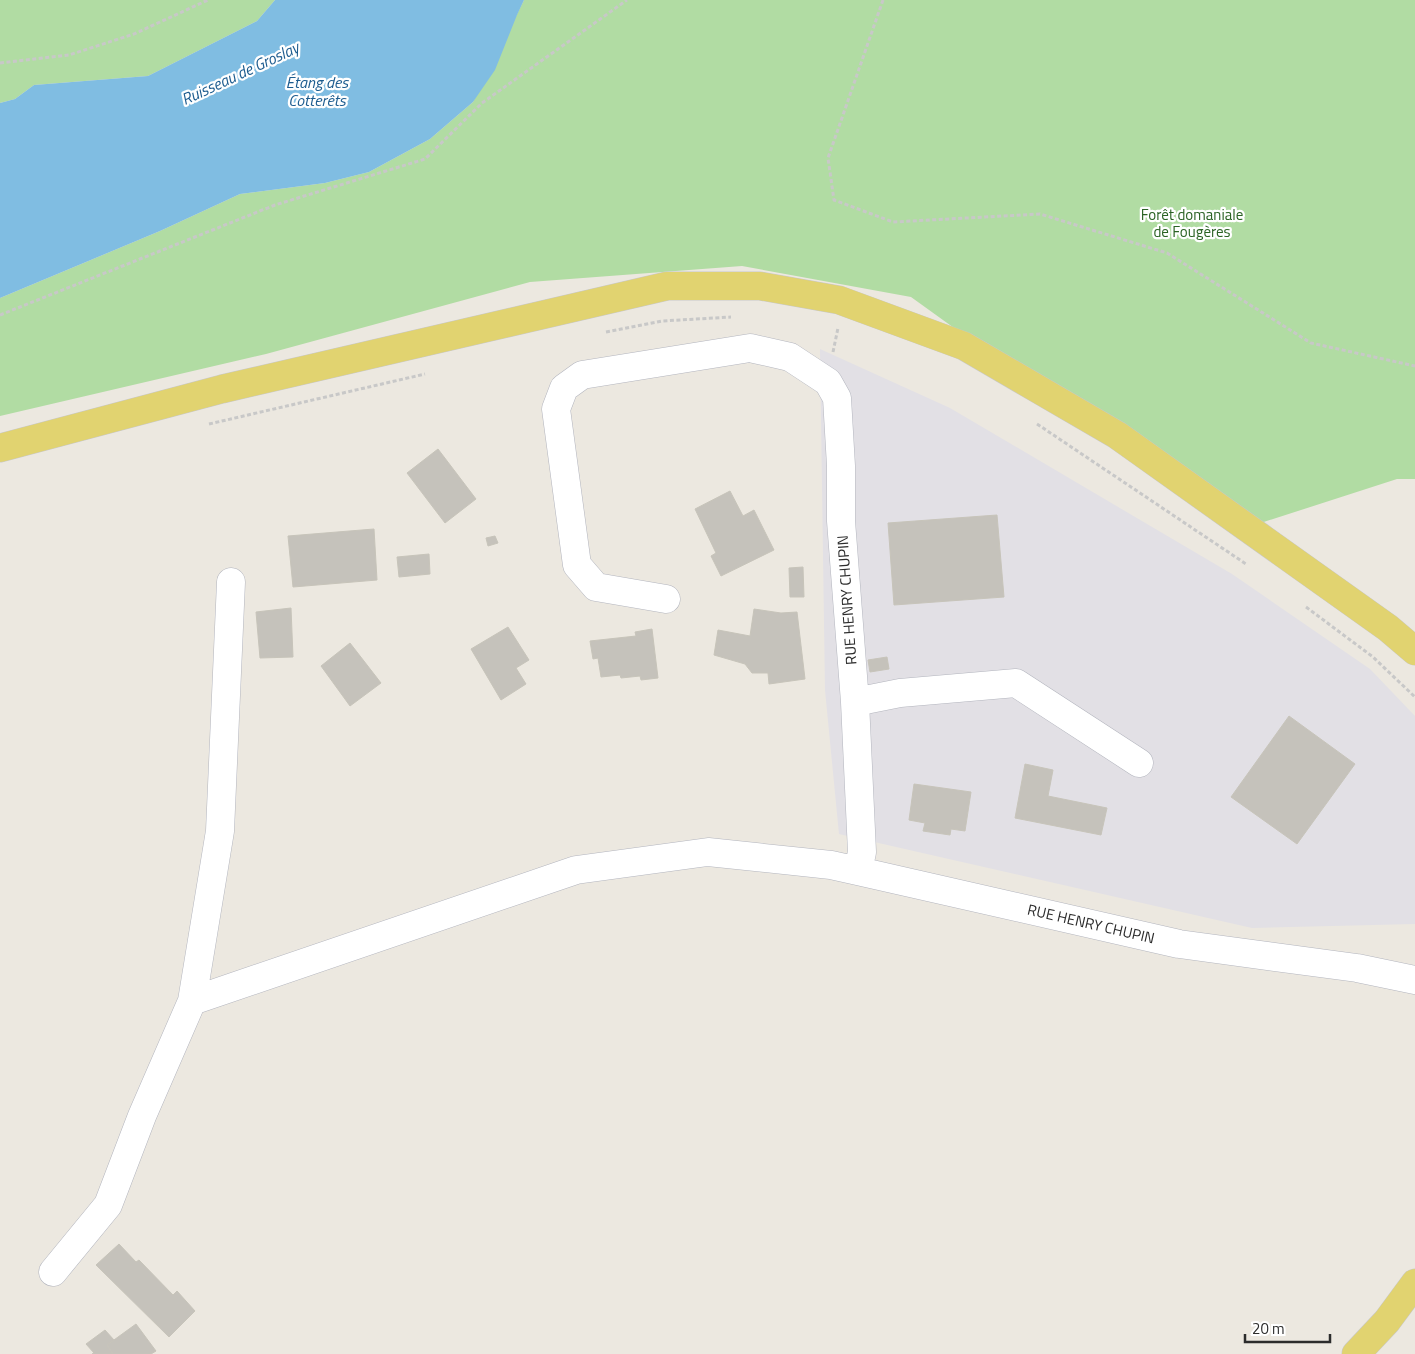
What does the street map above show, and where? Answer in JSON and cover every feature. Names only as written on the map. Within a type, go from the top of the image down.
[{"type":"main road","points":[[0,448],[222,389],[666,286],[760,286],[839,300],[964,346],[1117,434],[1388,628],[1415,651]]},
{"type":"main road","points":[[1356,1354],[1387,1321],[1415,1283]]},
{"type":"street","name":"RUE HENRY CHUPIN","points":[[666,599],[596,587],[577,565],[556,409],[564,388],[582,375],[750,348],[790,357],[828,382],[837,398],[842,466],[841,521],[855,702],[862,852],[858,871],[1179,944],[1357,968]]},
{"type":"street","points":[[53,1272],[108,1206],[142,1116],[192,1001],[220,831],[231,582]]},
{"type":"street","points":[[855,702],[900,693],[1016,683],[1139,763]]},
{"type":"street","points":[[192,1001],[576,870],[708,852],[831,865],[858,871]]},
{"type":"street","points":[[1357,968],[1415,961]]},
{"type":"street","points":[[1357,968],[1415,980]]},
{"type":"path","points":[[0,63],[69,55],[134,34],[208,0]]},
{"type":"path","points":[[0,315],[275,205],[425,159],[482,103],[627,0]]},
{"type":"path","points":[[883,0],[828,158],[834,200],[893,222],[1040,214],[1167,252],[1312,343],[1415,366]]},
{"type":"path","points":[[598,333],[662,321],[734,316]]},
{"type":"path","points":[[830,325],[847,330]]},
{"type":"path","points":[[208,424],[430,372]]},
{"type":"path","points":[[1036,423],[1249,566]]},
{"type":"path","points":[[1304,606],[1373,657],[1415,696]]},
{"type":"shaded area","points":[[820,349],[950,408],[1232,574],[1370,669],[1415,716],[1415,924],[1252,928],[839,834],[825,690]]},
{"type":"green space","points":[[0,0],[275,0],[257,21],[148,76],[34,85],[15,99],[0,103]]},
{"type":"green space","name":"Forêt domaniale de Fougères","points":[[524,0],[1415,0],[1415,479],[1397,479],[1236,531],[911,297],[742,266],[530,282],[266,354],[0,416],[0,298],[160,231],[240,194],[325,183],[369,172],[430,139],[473,102]]},
{"type":"water","name":"Étang des Cotterêts","points":[[275,0],[524,0],[495,70],[473,102],[430,139],[369,172],[325,183],[240,194],[160,231],[0,298],[0,103],[15,99],[34,85],[148,76],[257,21]]},
{"type":"building","points":[[438,449],[476,499],[445,523],[407,473]]},
{"type":"building","points":[[730,491],[743,516],[754,510],[774,550],[721,576],[711,556],[716,553],[695,509]]},
{"type":"building","points":[[997,515],[1004,597],[894,605],[888,523]]},
{"type":"building","points":[[374,529],[377,580],[293,587],[288,536]]},
{"type":"building","points":[[495,536],[498,543],[488,546],[486,538]]},
{"type":"building","points":[[429,554],[430,574],[399,577],[397,557]]},
{"type":"building","points":[[803,567],[804,597],[790,597],[789,568]]},
{"type":"building","points":[[291,608],[293,657],[260,658],[256,612]]},
{"type":"building","points":[[754,609],[781,613],[797,612],[805,679],[769,684],[768,673],[752,673],[745,664],[714,655],[718,630],[750,636]]},
{"type":"building","points":[[508,627],[529,660],[516,668],[526,684],[501,700],[471,649]]},
{"type":"building","points":[[652,629],[658,678],[641,680],[640,676],[621,678],[620,675],[601,677],[598,658],[593,659],[590,641],[636,636],[635,632]]},
{"type":"building","points":[[350,643],[381,683],[350,706],[321,666]]},
{"type":"building","points":[[887,657],[889,669],[870,672],[868,660]]},
{"type":"building","points":[[1289,716],[1355,764],[1297,844],[1231,797]]},
{"type":"building","points":[[1025,764],[1053,770],[1048,796],[1107,808],[1101,835],[1015,818]]},
{"type":"building","points":[[914,784],[971,792],[965,831],[951,829],[950,835],[923,831],[925,823],[909,820]]},
{"type":"building","points":[[119,1244],[136,1262],[139,1260],[173,1295],[177,1291],[195,1311],[169,1337],[96,1265]]},
{"type":"building","points":[[136,1324],[156,1351],[151,1354],[113,1354],[107,1345]]},
{"type":"building","points":[[105,1330],[114,1340],[107,1345],[113,1354],[92,1354],[94,1353],[86,1344]]},
{"type":"water label","name":"Ruisseau de Groslay","points":[[240,73]]}]
